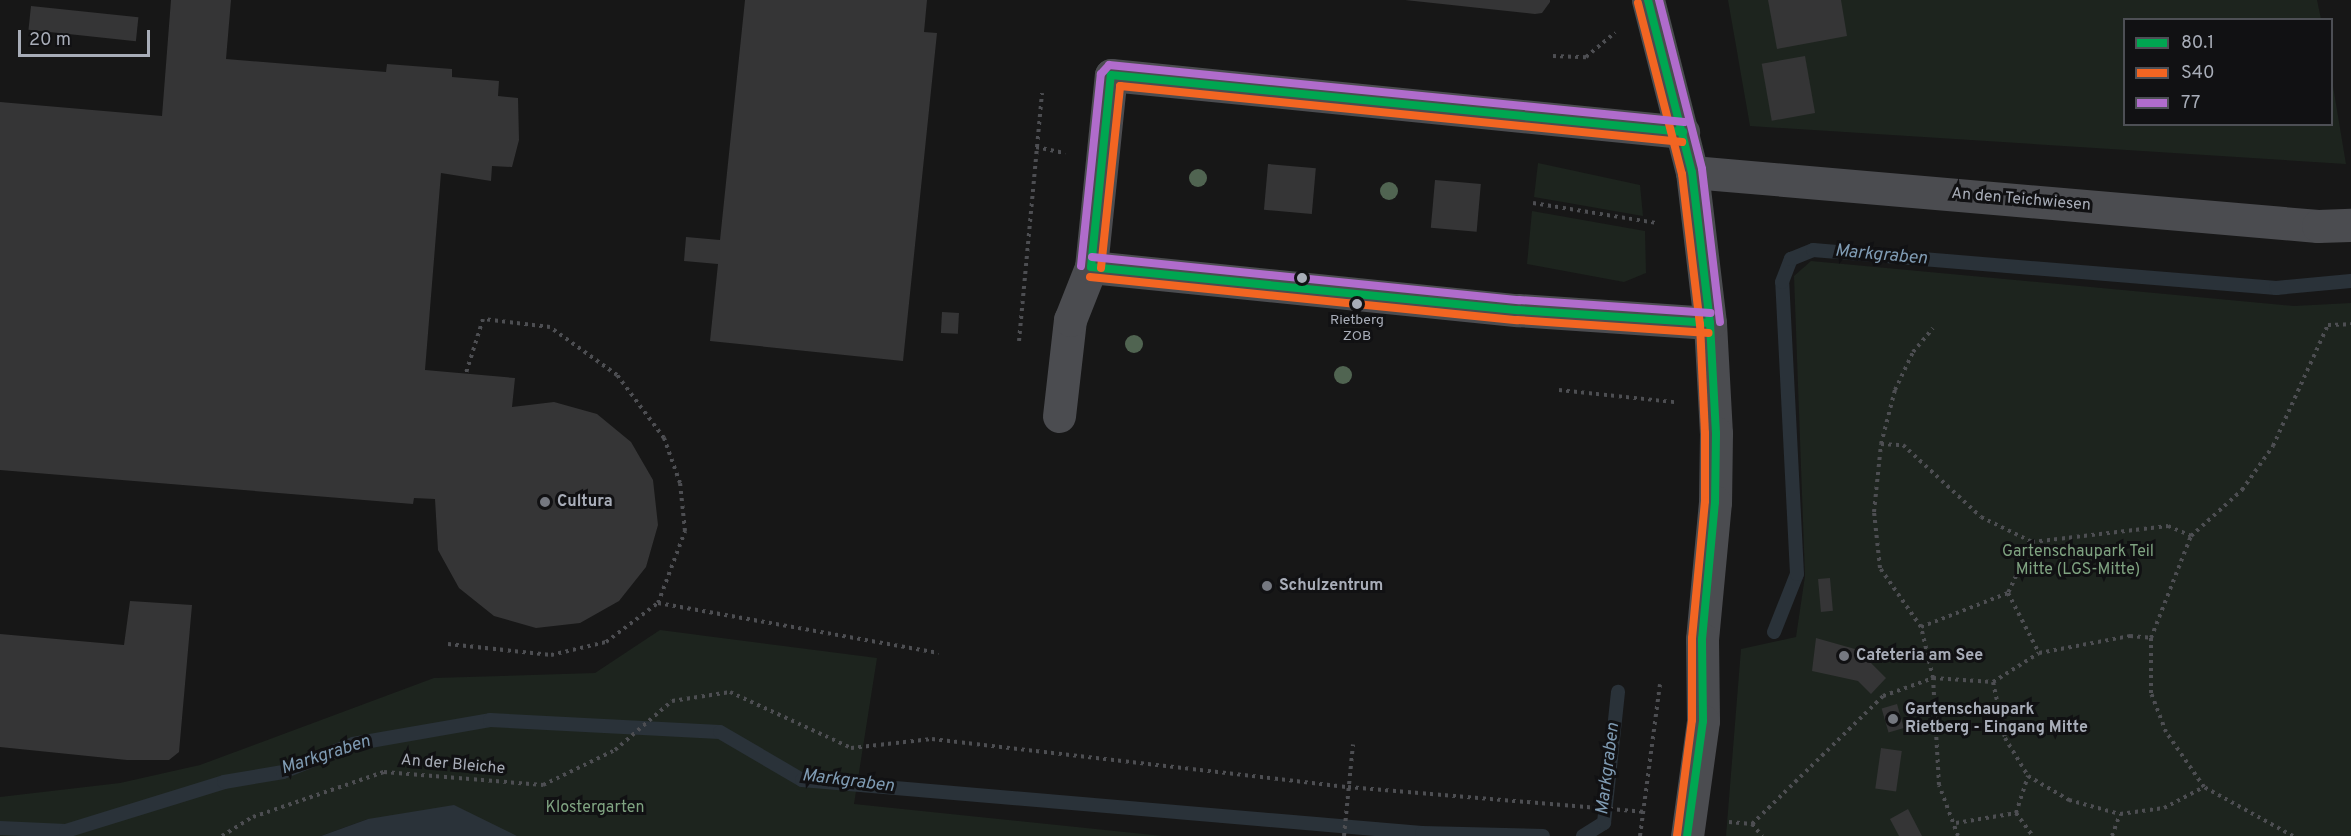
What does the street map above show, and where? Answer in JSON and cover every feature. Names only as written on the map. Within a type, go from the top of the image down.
[{"type":"street","points":[[1648,0],[1692,172],[1710,323],[1715,502],[1702,639],[1703,721],[1687,836]]},
{"type":"street","points":[[1059,416],[1070,320],[1091,267],[1111,75],[1683,132]]},
{"type":"street","name":"An den Teichwiesen","points":[[1692,172],[2306,225],[2351,225]]},
{"type":"street","points":[[1091,267],[1518,310],[1710,323]]},
{"type":"path","points":[[1553,57],[1586,57],[1621,27],[1624,38]]},
{"type":"path","points":[[1019,341],[1042,93]]},
{"type":"path","points":[[1533,202],[1660,223]]},
{"type":"path","points":[[1659,212],[1662,235]]},
{"type":"path","points":[[448,644],[551,655],[606,642],[658,603],[685,531],[680,483],[664,438],[617,375],[550,327],[483,319],[466,373]]},
{"type":"path","points":[[2294,836],[2204,787],[2166,732],[2151,693],[2151,638],[2191,536],[2242,490],[2273,446],[2328,325],[2351,324]]},
{"type":"path","points":[[1933,328],[1913,352],[1895,390],[1881,444],[1874,512],[1880,568],[1921,627],[1933,678],[1939,786],[1956,824],[1958,836]]},
{"type":"path","points":[[1559,390],[1676,402]]},
{"type":"path","points":[[1676,391],[1676,414]]},
{"type":"path","points":[[1881,444],[1903,445],[1982,517],[2032,542],[2168,526],[2191,536]]},
{"type":"path","points":[[1921,627],[2008,593],[2032,542]]},
{"type":"path","points":[[2008,593],[2039,652]]},
{"type":"path","points":[[658,603],[939,653]]},
{"type":"path","points":[[1762,836],[1752,824],[1884,696],[1933,678],[1993,682],[2039,652],[2130,636],[2151,638]]},
{"type":"path","points":[[1640,836],[1662,670]]},
{"type":"path","points":[[1993,682],[2005,738],[2028,776],[2069,800],[2120,814],[2164,808],[2204,787]]},
{"type":"path","name":"An der Bleiche","points":[[222,836],[253,817],[384,772],[543,785],[615,750],[672,701],[730,693],[851,748],[932,739],[1348,787]]},
{"type":"path","points":[[1344,836],[1353,744]]},
{"type":"path","points":[[2016,813],[2028,776]]},
{"type":"path","points":[[1348,787],[1643,812]]},
{"type":"path","points":[[1956,824],[2016,813]]},
{"type":"path","points":[[2016,813],[2033,836]]},
{"type":"path","points":[[2112,836],[2120,814]]},
{"type":"green space","points":[[1728,0],[2317,0],[2321,18],[2123,18],[2123,126],[2333,126],[2333,86],[2346,164],[1750,126]]},
{"type":"green space","points":[[1538,163],[1640,185],[1643,216],[1534,197]]},
{"type":"green space","points":[[1532,211],[1645,231],[1646,273],[1624,282],[1527,264]]},
{"type":"green space","name":"Gartenschaupark Teil Mitte (LGS-Mitte)","points":[[1811,261],[2294,306],[2351,303],[2351,836],[1726,836],[1741,649],[1796,637],[1805,576],[1794,276]]},
{"type":"green space","name":"Klostergarten","points":[[660,630],[877,658],[854,804],[1163,836],[517,836],[368,819],[321,836],[0,836],[0,797],[120,783],[200,765],[434,678],[595,673]]},
{"type":"shaded area","points":[[454,805],[517,836],[321,836],[368,819]]},
{"type":"building","points":[[171,0],[231,0],[226,59],[386,72],[387,64],[452,69],[452,77],[499,81],[498,96],[518,98],[519,140],[512,167],[492,166],[491,181],[441,173],[425,370],[515,378],[512,407],[554,402],[597,414],[631,442],[653,480],[658,525],[646,567],[619,601],[580,623],[536,628],[494,616],[459,588],[438,550],[435,499],[414,498],[413,504],[0,470],[0,102],[162,116]]},
{"type":"building","points":[[745,0],[927,0],[924,32],[937,33],[903,361],[710,341],[718,264],[684,261],[686,237],[720,240]]},
{"type":"building","points":[[1405,0],[1550,0],[1550,2],[1542,13],[1535,14]]},
{"type":"building","points":[[1768,0],[1841,0],[1847,36],[1777,49]]},
{"type":"building","points":[[31,6],[138,17],[136,41],[28,30]]},
{"type":"building","points":[[1805,56],[1815,113],[1772,121],[1762,64]]},
{"type":"building","points":[[1268,164],[1316,168],[1312,214],[1264,210]]},
{"type":"building","points":[[1435,180],[1481,184],[1477,232],[1431,228]]},
{"type":"building","points":[[942,312],[959,313],[958,334],[941,333]]},
{"type":"building","points":[[1830,578],[1833,611],[1821,612],[1818,579]]},
{"type":"building","points":[[130,601],[192,605],[179,752],[169,760],[127,760],[0,747],[0,634],[124,645]]},
{"type":"building","points":[[1816,638],[1876,655],[1871,663],[1886,678],[1871,694],[1858,681],[1812,671]]},
{"type":"building","points":[[1897,704],[1904,728],[1889,732],[1882,708]]},
{"type":"building","points":[[1881,748],[1902,751],[1896,792],[1875,789]]},
{"type":"building","points":[[1908,809],[1922,836],[1899,836],[1890,819]]},
{"type":"waterway","name":"Markgraben","points":[[1774,632],[1797,574],[1782,282],[1791,259],[1813,250],[2276,288],[2351,281]]},
{"type":"waterway","name":"Markgraben","points":[[1583,836],[1604,823],[1618,692]]},
{"type":"waterway","name":"Markgraben","points":[[0,828],[66,831],[224,782],[283,772],[353,744],[490,720],[720,732],[802,780],[1422,833],[1543,836]]},
{"type":"transit line","name":"80.1","points":[[1648,0],[1692,172],[1710,323],[1716,433],[1715,502],[1702,639],[1703,721],[1687,836]]},
{"type":"transit line","name":"77","points":[[1659,0],[1702,169],[1720,322]]},
{"type":"transit line","name":"S40","points":[[1638,3],[1682,174],[1700,324],[1705,433],[1705,501],[1692,638],[1692,720],[1677,835]]},
{"type":"transit line","name":"77","points":[[1081,266],[1101,74],[1109,65],[1684,122]]},
{"type":"transit line","name":"80.1","points":[[1091,267],[1111,75],[1683,132]]},
{"type":"transit line","name":"S40","points":[[1101,268],[1120,86],[1682,142]]},
{"type":"transit line","name":"77","points":[[1092,257],[1519,300],[1711,313]]},
{"type":"transit line","name":"80.1","points":[[1091,267],[1518,310],[1710,323]]},
{"type":"transit line","name":"S40","points":[[1090,277],[1517,320],[1709,333]]},
{"type":"place","name":"Rietberg ZOB","points":[[1357,304]]},
{"type":"place","name":"Cultura","points":[[545,502]]},
{"type":"place","name":"Schulzentrum","points":[[1267,586]]},
{"type":"place","name":"Cafeteria am See","points":[[1844,656]]},
{"type":"place","name":"Gartenschaupark Rietberg - Eingang Mitte","points":[[1893,719]]}]
